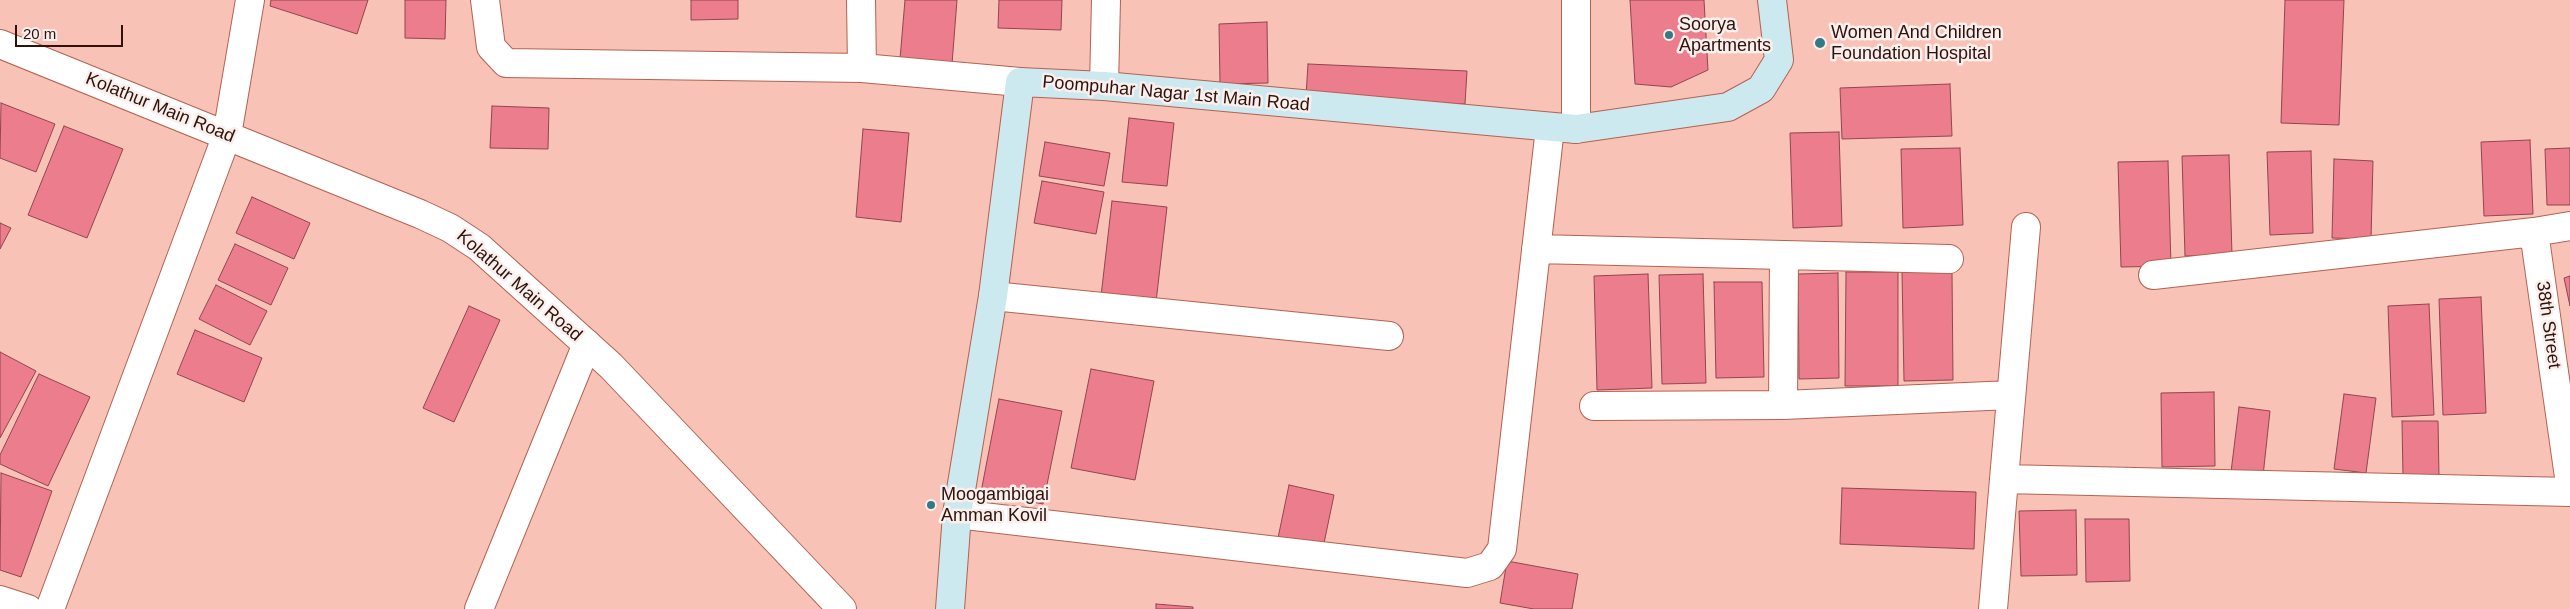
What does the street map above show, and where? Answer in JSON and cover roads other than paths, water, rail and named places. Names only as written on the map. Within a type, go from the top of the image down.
[{"type":"main road","name":"Poompuhar Nagar 1st Main Road","points":[[950,609],[958,514],[993,296],[1020,82],[1104,86],[1563,129],[1728,107],[1761,89],[1779,60],[1772,0]]},
{"type":"street","points":[[50,609],[227,135],[250,0]]},
{"type":"street","points":[[485,0],[491,48],[506,63],[862,68],[1020,82]]},
{"type":"street","points":[[861,0],[862,68]]},
{"type":"street","points":[[1104,86],[1106,0]]},
{"type":"street","points":[[958,514],[1467,573],[1490,566],[1502,549],[1536,249],[1563,129],[1576,0]]},
{"type":"street","name":"Kolathur Main Road","points":[[0,44],[227,135],[450,228],[479,247],[611,366],[842,609]]},
{"type":"street","points":[[2153,275],[2534,232],[2570,226]]},
{"type":"street","points":[[1993,609],[2026,227]]},
{"type":"street","name":"38th Street","points":[[2534,232],[2570,484]]},
{"type":"street","points":[[1536,249],[1949,259]]},
{"type":"street","points":[[1783,405],[1784,255]]},
{"type":"street","points":[[993,296],[1389,336]]},
{"type":"street","points":[[479,609],[587,344]]},
{"type":"street","points":[[1594,406],[1783,405],[2011,395]]},
{"type":"street","points":[[2004,479],[2570,492]]},
{"type":"street","points":[[0,600],[28,609]]},
{"type":"place","name":"Soorya Apartments","points":[[1669,35]]},
{"type":"place","name":"Women And Children Foundation Hospital","points":[[1820,43]]},
{"type":"place","name":"Moogambigai Amman Kovil","points":[[931,505]]}]
